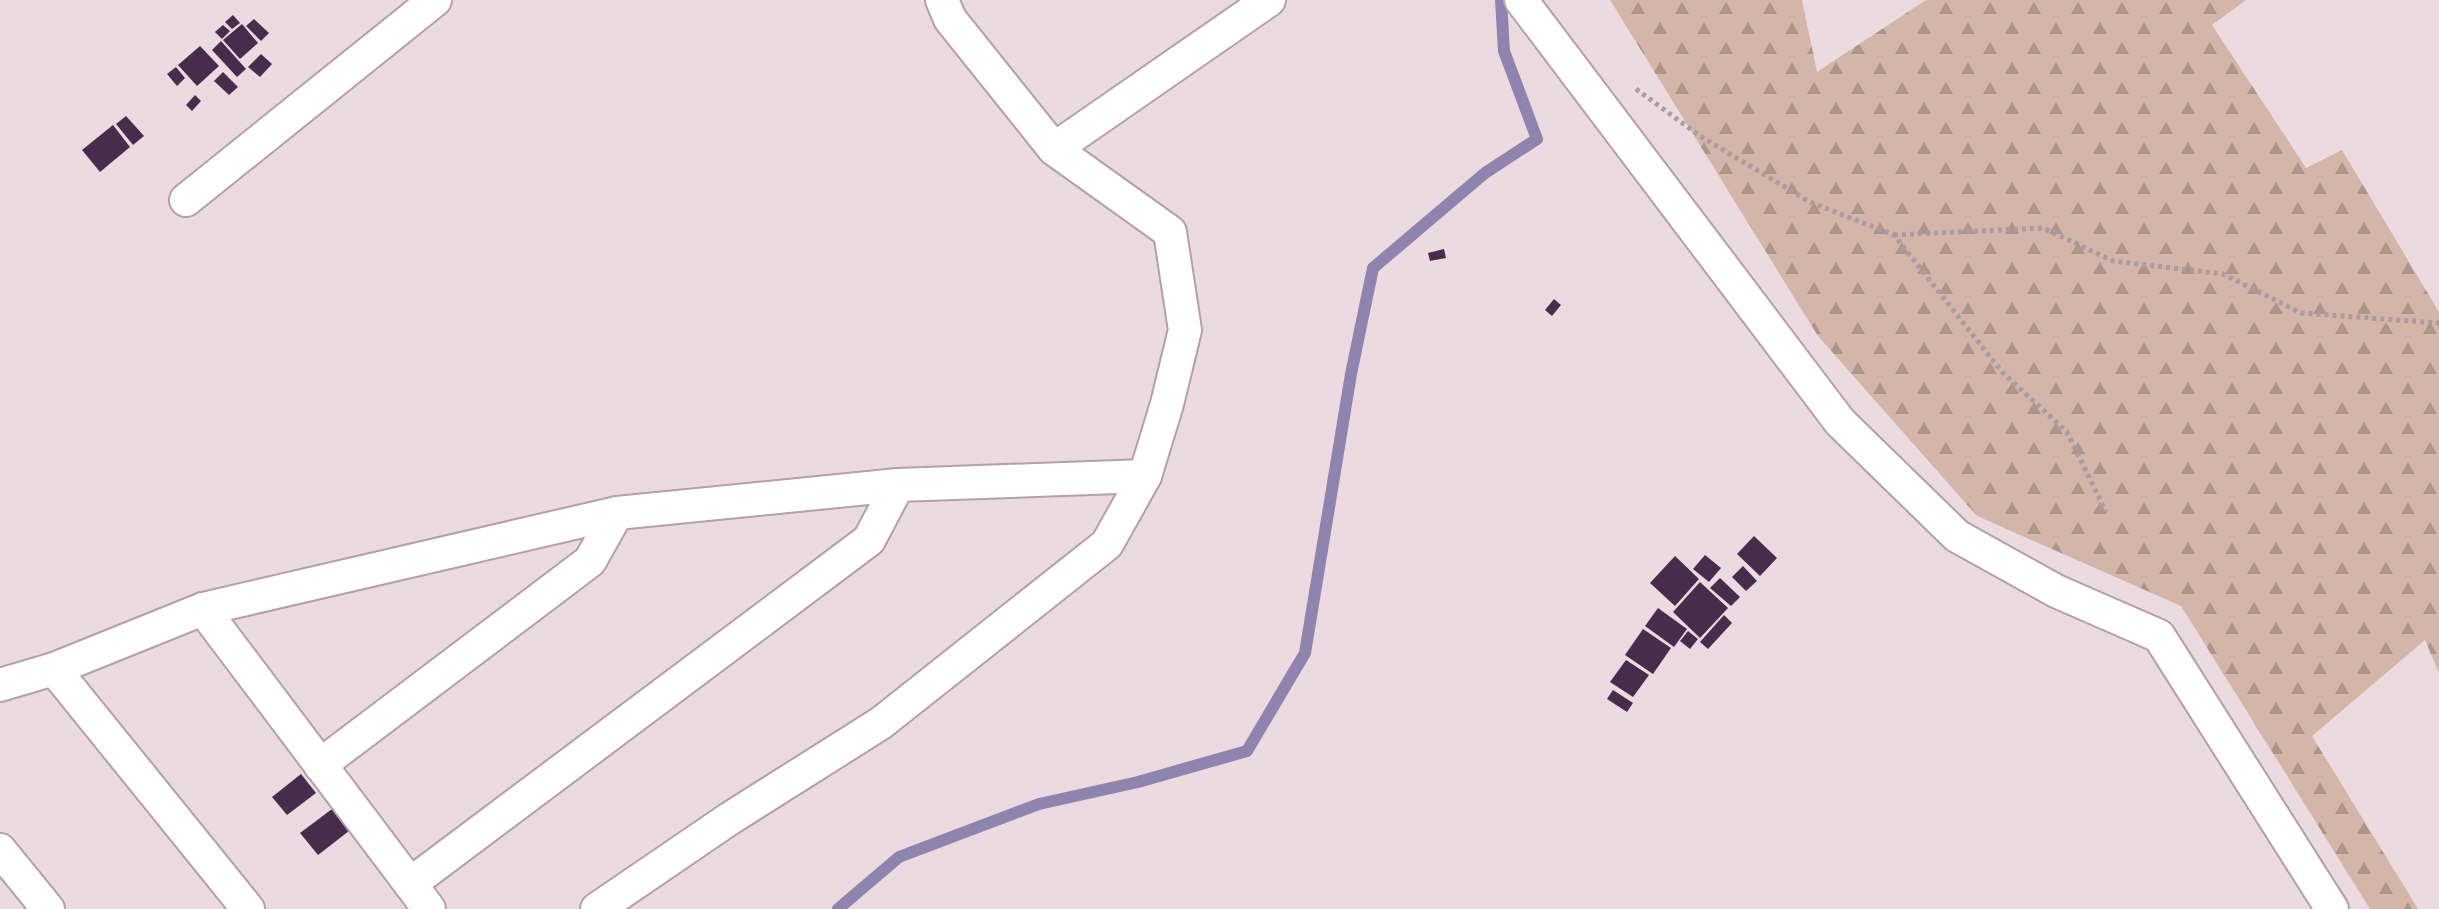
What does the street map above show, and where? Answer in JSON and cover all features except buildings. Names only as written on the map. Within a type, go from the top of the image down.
[{"type":"street","points":[[186,200],[435,0]]},
{"type":"street","points":[[597,909],[729,819],[881,723],[1007,625],[1107,544],[1145,476],[1185,330],[1170,232],[1054,149],[950,19],[942,0]]},
{"type":"street","points":[[1054,149],[1269,0]]},
{"type":"street","points":[[1524,3],[1840,422],[1957,536],[2056,591],[2159,636],[2332,909]]},
{"type":"street","points":[[0,685],[54,669],[203,609],[617,513],[898,485],[1145,476]]},
{"type":"street","points":[[203,609],[420,897],[869,540],[898,485]]},
{"type":"street","points":[[320,765],[590,561],[617,513]]},
{"type":"street","points":[[54,669],[248,909]]},
{"type":"street","points":[[0,850],[48,909]]},
{"type":"path","points":[[1625,81],[1700,136],[1810,202],[1894,235],[2043,228],[2113,261],[2223,274],[2301,313],[2439,323]]},
{"type":"path","points":[[1894,235],[2002,372],[2067,432],[2106,512]]},
{"type":"green space","points":[[1610,0],[1802,0],[1817,72],[1926,0],[2246,0],[2212,25],[2306,168],[2342,150],[2439,312],[2439,673],[2425,640],[2312,736],[2418,909],[2370,909],[2181,606],[1977,516],[1818,336]]},
{"type":"waterway","points":[[838,909],[899,857],[1039,804],[1138,782],[1247,751],[1305,653],[1351,374],[1373,268],[1485,173],[1537,139],[1504,51],[1501,0]]}]
